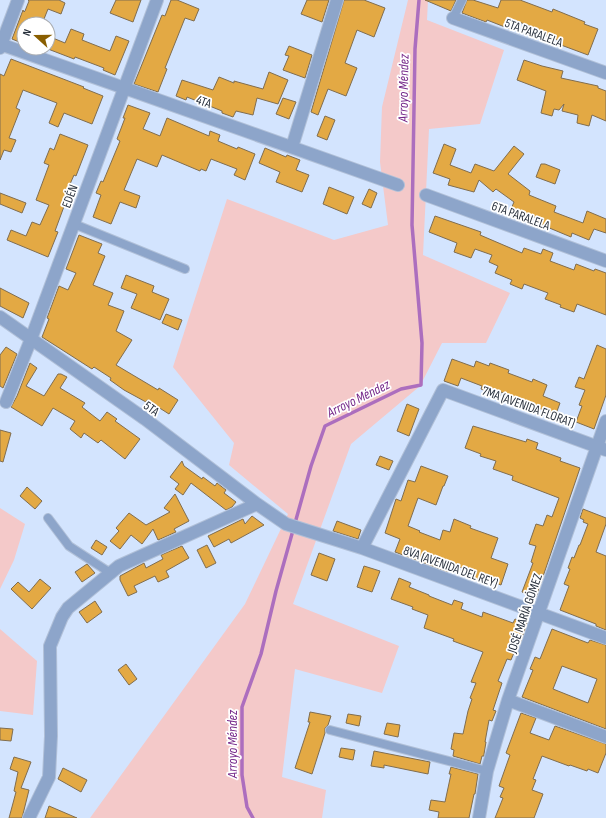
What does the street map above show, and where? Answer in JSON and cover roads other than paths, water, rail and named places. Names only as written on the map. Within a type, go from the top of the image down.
[{"type":"street","points":[[0,45],[18,0]]},
{"type":"street","name":"EDÉN","points":[[3,403],[31,339],[157,0]]},
{"type":"street","points":[[292,147],[337,0]]},
{"type":"street","name":"5TA PARALELA","points":[[453,18],[606,73]]},
{"type":"street","name":"4TA","points":[[0,45],[124,87],[398,185]]},
{"type":"street","name":"6TA PARALELA","points":[[426,195],[606,261]]},
{"type":"street","name":"5TA","points":[[0,317],[145,419],[257,504],[286,524]]},
{"type":"street","name":"7MA (AVENIDA FLORAT)","points":[[362,548],[443,390],[602,448]]},
{"type":"street","name":"JOSÉ MARÍA GÓMEZ","points":[[479,818],[487,771],[508,700],[539,613],[602,448],[606,421]]},
{"type":"street","points":[[29,818],[49,777],[52,736],[50,646],[62,617],[68,608],[112,574],[119,566],[257,504]]},
{"type":"street","name":"8VA (AVENIDA DEL REY)","points":[[286,524],[362,548],[606,638]]},
{"type":"street","points":[[508,700],[606,737]]},
{"type":"lane","points":[[453,18],[462,0]]},
{"type":"lane","points":[[74,224],[185,269]]},
{"type":"lane","points":[[48,518],[70,546],[112,574]]},
{"type":"lane","points":[[330,730],[487,771]]},
{"type":"waterway","name":"Arroyo Méndez","points":[[253,818],[247,807],[242,775],[242,707],[261,654],[276,591],[311,466],[325,426],[401,389],[421,385],[422,343],[412,225],[415,49],[419,0]]}]
